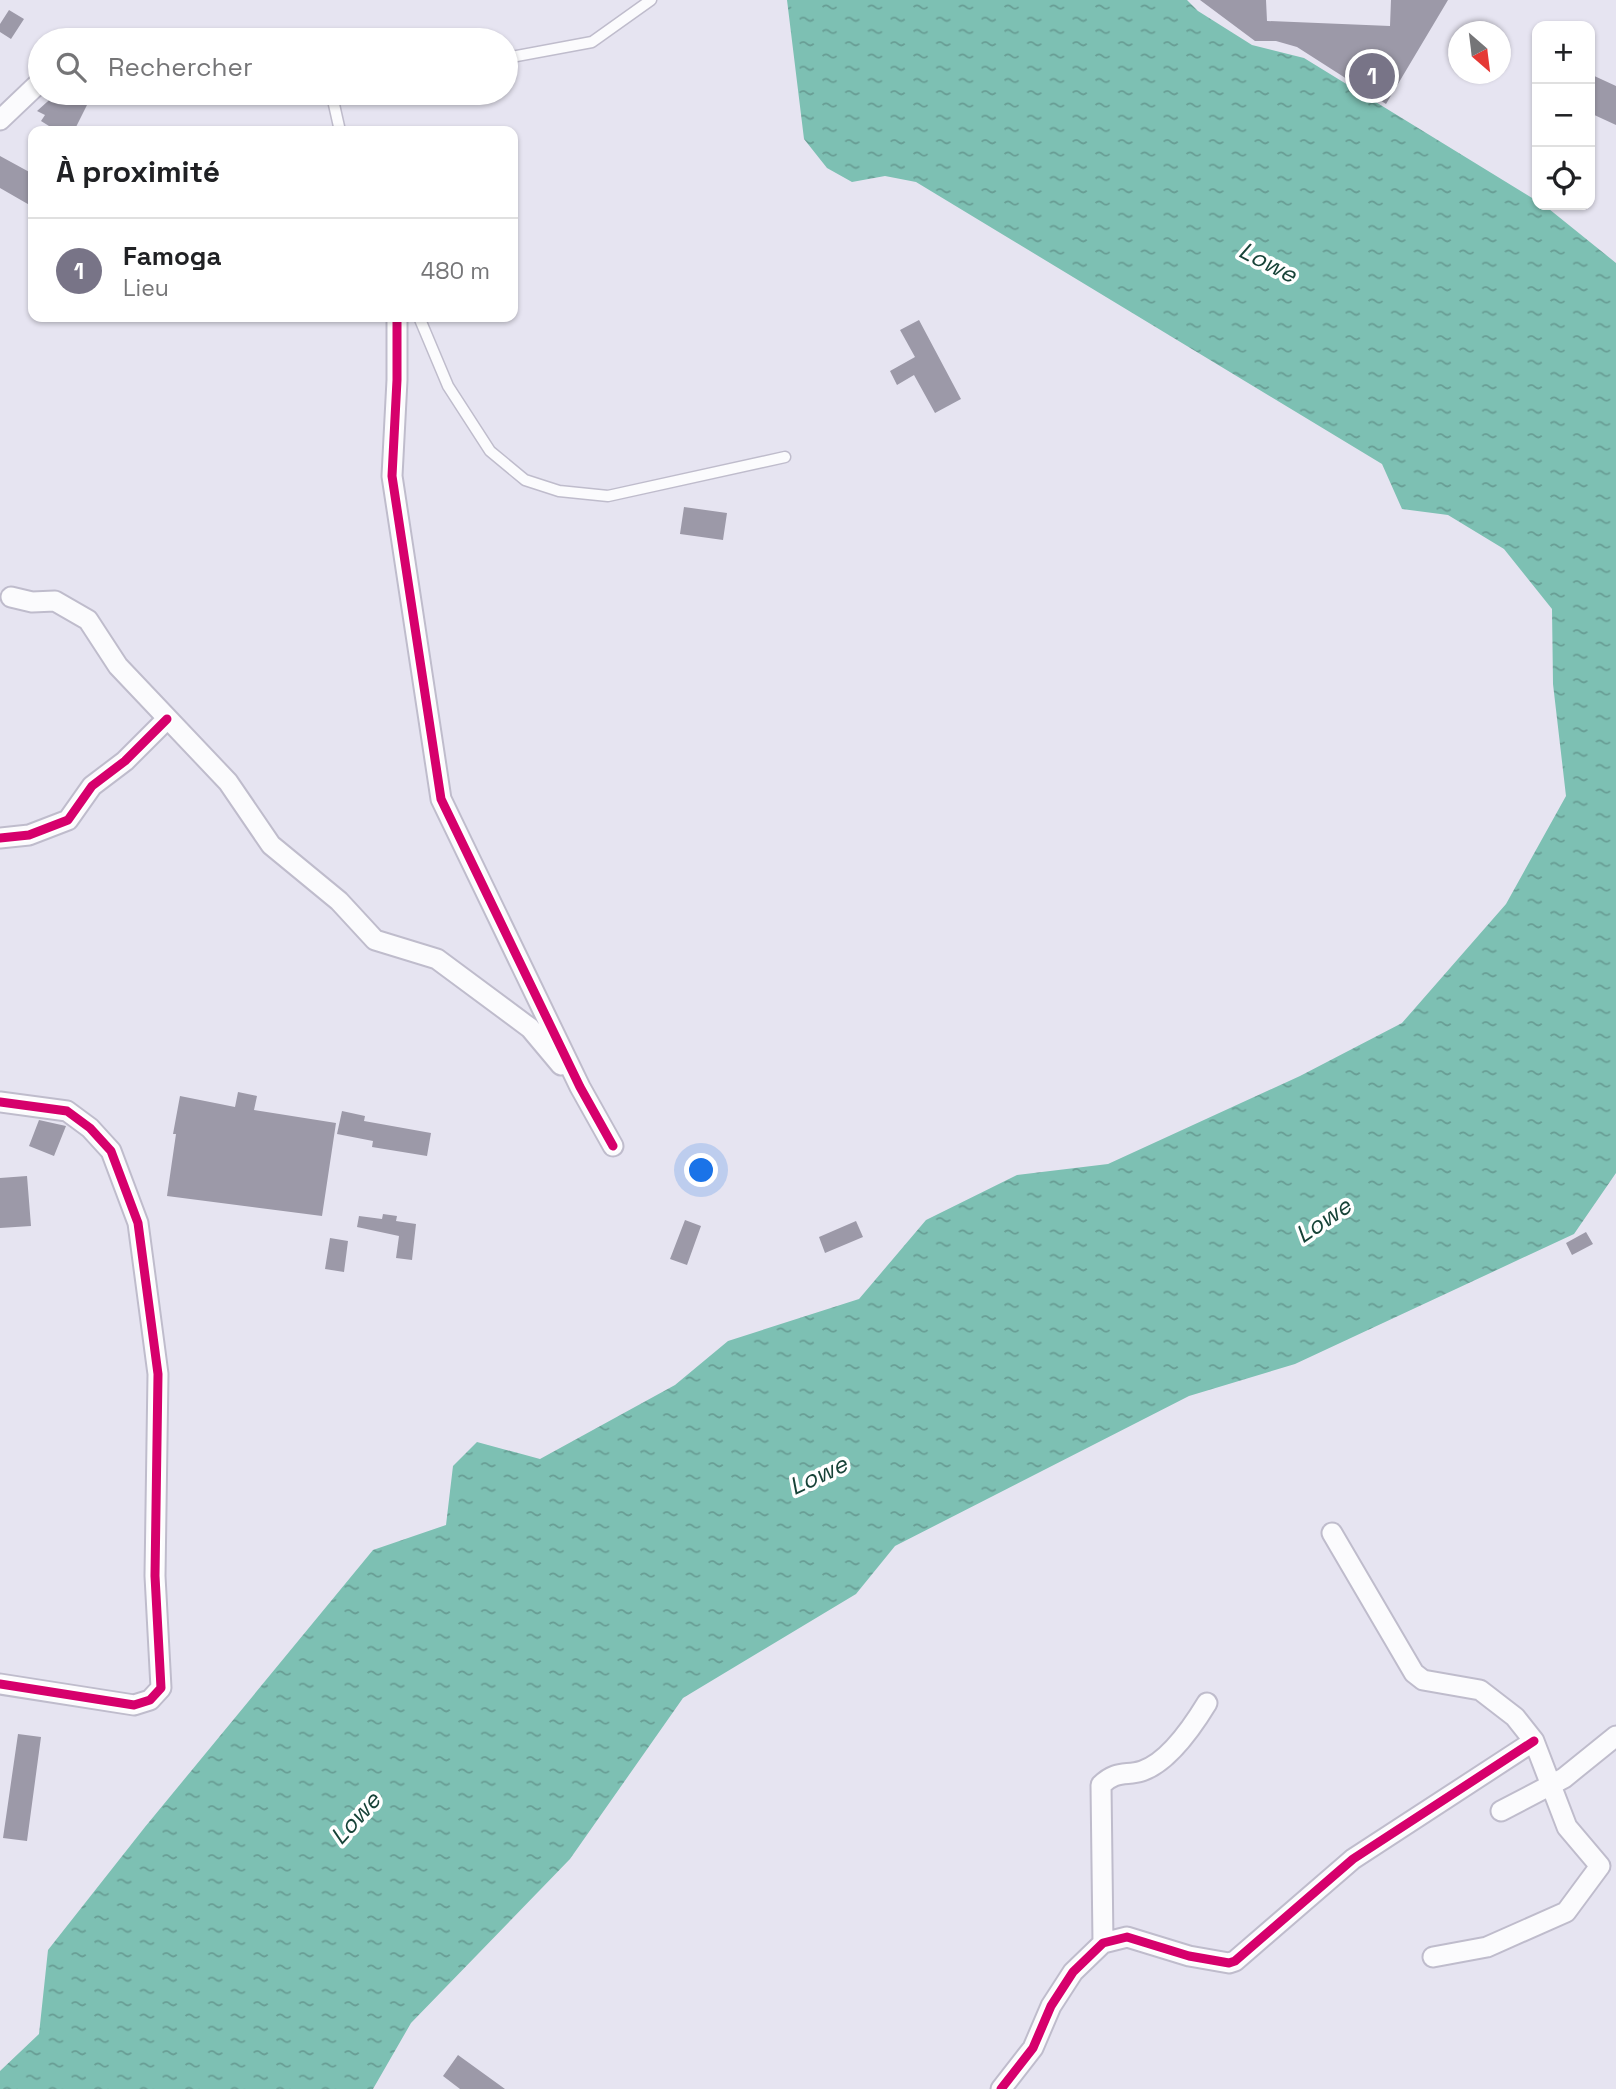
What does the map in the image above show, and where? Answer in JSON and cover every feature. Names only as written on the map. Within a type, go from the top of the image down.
[{"type":"street","points":[[0,120],[28,93]]},
{"type":"street","points":[[397,322],[397,380],[391,476],[441,799],[580,1087],[613,1146]]},
{"type":"street","points":[[11,597],[32,602],[55,601],[88,620],[118,666],[228,782],[271,845],[339,901],[375,940],[437,958],[530,1028],[580,1087]]},
{"type":"street","points":[[0,838],[29,835],[68,820],[92,786],[125,761],[167,719]]},
{"type":"street","points":[[0,1102],[67,1111],[90,1128],[111,1151],[138,1223],[158,1374],[155,1564],[161,1688],[150,1700],[134,1705],[0,1684]]},
{"type":"street","points":[[1332,1533],[1414,1673],[1423,1679],[1480,1690],[1515,1717],[1534,1741],[1567,1827],[1600,1866],[1599,1871],[1566,1912],[1558,1917],[1487,1947],[1433,1957]]},
{"type":"street","points":[[1103,1943],[1101,1785],[1121,1773],[1148,1769],[1195,1723],[1207,1703]]},
{"type":"street","points":[[1501,1811],[1582,1766],[1616,1736]]},
{"type":"street","points":[[1001,2089],[1033,2048],[1051,2006],[1067,1980],[1103,1943],[1127,1937],[1189,1956],[1229,1963],[1235,1961],[1353,1859],[1534,1741]]},
{"type":"lane","points":[[518,56],[592,42],[651,0]]},
{"type":"lane","points":[[334,105],[339,126]]},
{"type":"lane","points":[[421,322],[448,386],[490,451],[525,480],[559,491],[608,496],[785,457]]},
{"type":"water","name":"Lowe","points":[[787,0],[1187,0],[1198,11],[1252,45],[1304,58],[1532,198],[1532,210],[1550,210],[1616,263],[1616,1173],[1574,1234],[1295,1364],[1189,1396],[895,1546],[856,1594],[683,1698],[570,1859],[411,2023],[373,2089],[0,2089],[0,2071],[39,2034],[48,1950],[145,1827],[373,1550],[446,1525],[453,1466],[477,1442],[540,1459],[675,1385],[728,1341],[859,1299],[926,1220],[1017,1175],[1108,1164],[1300,1076],[1402,1023],[1506,904],[1566,796],[1553,684],[1552,609],[1504,549],[1448,515],[1402,509],[1382,464],[916,182],[885,176],[852,182],[827,168],[804,139]]},
{"type":"building","points":[[1200,0],[1266,0],[1267,21],[1390,26],[1391,0],[1448,0],[1386,104],[1297,47],[1276,41],[1255,41]]},
{"type":"building","points":[[9,10],[24,19],[11,39],[0,32],[0,24]]},
{"type":"building","points":[[1595,76],[1616,86],[1616,125],[1595,115]]},
{"type":"building","points":[[44,105],[87,105],[76,126],[49,126],[41,121],[45,115],[37,111]]},
{"type":"building","points":[[0,156],[28,171],[28,204],[0,188]]},
{"type":"building","points":[[919,320],[961,399],[935,413],[914,375],[897,385],[890,371],[915,357],[900,330]]},
{"type":"building","points":[[684,507],[727,513],[723,540],[680,534]]},
{"type":"building","points":[[238,1092],[257,1096],[254,1110],[336,1123],[322,1216],[167,1196],[180,1096],[235,1107]]},
{"type":"building","points":[[342,1111],[365,1116],[364,1121],[431,1133],[427,1156],[372,1147],[373,1141],[337,1134]]},
{"type":"building","points":[[39,1120],[66,1126],[54,1156],[29,1146]]},
{"type":"building","points":[[27,1176],[31,1226],[0,1228],[0,1178]]},
{"type":"building","points":[[383,1214],[397,1216],[396,1221],[416,1224],[412,1260],[396,1258],[399,1236],[357,1227],[359,1216],[382,1219]]},
{"type":"building","points":[[685,1220],[701,1226],[687,1265],[670,1259]]},
{"type":"building","points":[[856,1221],[863,1237],[825,1253],[819,1237]]},
{"type":"building","points":[[1586,1232],[1593,1244],[1572,1255],[1566,1243]]},
{"type":"building","points":[[330,1238],[348,1241],[344,1272],[325,1269]]},
{"type":"building","points":[[18,1734],[41,1737],[27,1841],[3,1838]]},
{"type":"building","points":[[458,2055],[505,2089],[460,2089],[443,2076]]},
{"type":"cycle path","points":[[397,322],[392,476],[441,799],[580,1087],[613,1146]]},
{"type":"cycle path","points":[[0,838],[29,835],[68,820],[92,786],[125,761],[167,719]]},
{"type":"cycle path","points":[[0,1102],[67,1111],[90,1128],[111,1151],[138,1223],[158,1374],[155,1576],[161,1688],[150,1700],[134,1705],[0,1684]]},
{"type":"cycle path","points":[[1001,2089],[1033,2048],[1051,2006],[1073,1972],[1103,1943],[1127,1937],[1189,1956],[1229,1963],[1235,1961],[1353,1859],[1534,1741]]},
{"type":"place","name":"Famoga","points":[[1372,76]]}]
